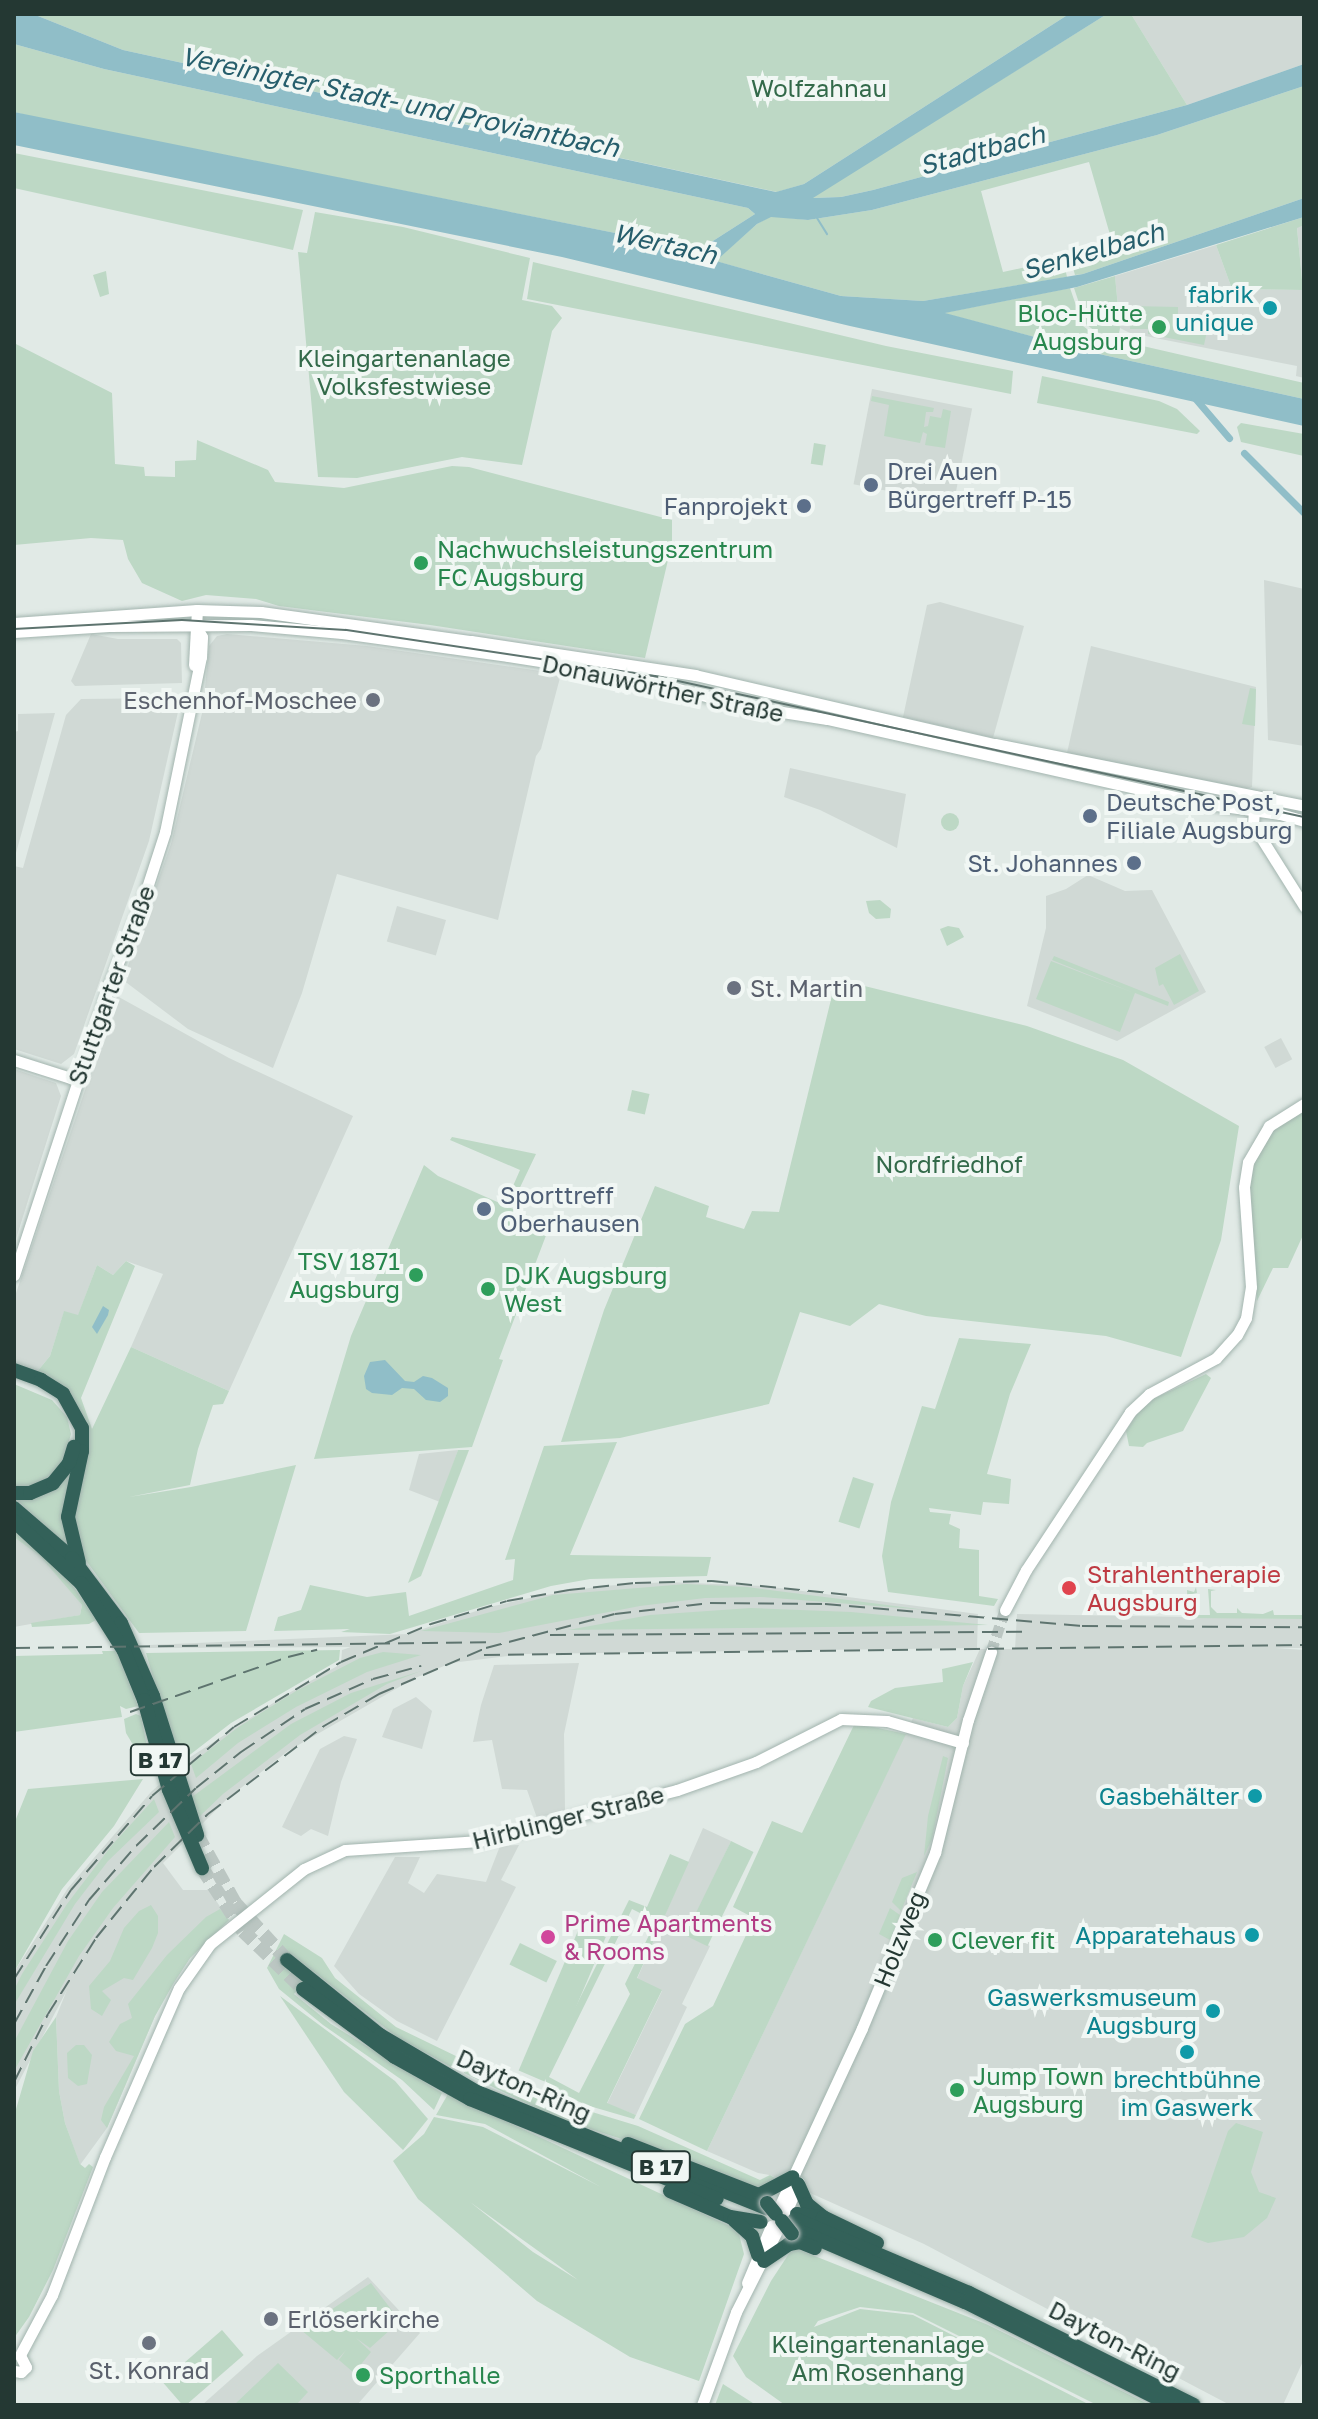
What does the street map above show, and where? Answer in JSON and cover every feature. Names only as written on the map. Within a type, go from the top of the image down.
[{"type":"highway","points":[[14,1370],[63,1394],[82,1428],[82,1451],[68,1517],[80,1567]]},
{"type":"highway","points":[[14,1379],[57,1400],[72,1423],[75,1437],[69,1463],[53,1483],[30,1493],[14,1493]]},
{"type":"highway","name":"B 17","points":[[14,1508],[42,1529],[80,1567],[104,1597],[130,1650],[197,1835]]},
{"type":"highway","name":"B 17","points":[[14,1521],[81,1583],[130,1650],[169,1790],[202,1868]]},
{"type":"highway","name":"Dayton-Ring","points":[[287,1960],[352,2015],[411,2054],[475,2091],[555,2131]]},
{"type":"highway","name":"Dayton-Ring","points":[[303,1989],[354,2029],[439,2083],[779,2218],[965,2297],[1194,2405]]},
{"type":"highway","points":[[555,2131],[604,2163],[730,2217],[750,2233],[761,2258],[784,2246],[779,2218],[796,2181]]},
{"type":"highway","points":[[555,2131],[652,2152],[921,2291],[965,2297]]},
{"type":"highway","points":[[796,2181],[807,2204],[823,2217],[925,2263],[965,2297]]},
{"type":"highway","points":[[730,2217],[823,2217]]},
{"type":"highway","name":"Dayton-Ring","points":[[965,2297],[1171,2405]]},
{"type":"main road","name":"Donauwörther Straße","points":[[14,623],[197,610],[261,612],[695,675],[995,744],[1304,806]]},
{"type":"main road","name":"Stuttgarter Straße","points":[[14,1275],[77,1080],[165,832],[195,692],[193,637],[197,628],[197,610]]},
{"type":"main road","name":"Donauwörther Straße","points":[[14,632],[109,626],[197,628],[251,625],[342,633],[609,672],[744,706],[827,719],[1304,821]]},
{"type":"main road","points":[[1255,796],[1252,811],[1258,838],[1304,906]]},
{"type":"main road","points":[[14,1060],[77,1080]]},
{"type":"main road","points":[[1005,1610],[1023,1574],[1130,1412],[1149,1394],[1208,1363],[1230,1346],[1246,1318],[1251,1287],[1244,1187],[1248,1162],[1269,1126],[1304,1104]]},
{"type":"main road","points":[[963,1743],[991,1652]]},
{"type":"main road","name":"Hirblinger Straße","points":[[14,2371],[21,2372],[26,2367],[26,2361],[17,2356],[52,2295],[105,2157],[179,1988],[210,1944],[304,1869],[345,1850],[488,1839],[677,1790],[756,1762],[841,1719],[887,1721],[963,1743]]},
{"type":"main road","name":"Holzweg","points":[[702,2405],[744,2295],[796,2181],[935,1853],[963,1743]]},
{"type":"shaded area","points":[[1131,14],[1304,14],[1304,64],[1187,105]]},
{"type":"shaded area","points":[[1304,225],[1304,378],[1296,376],[1297,366],[1130,333],[1120,328],[1115,276],[1216,245],[1232,289],[1303,290],[1297,227]]},
{"type":"shaded area","points":[[872,389],[972,408],[954,504],[853,484]]},
{"type":"shaded area","points":[[1264,580],[1304,589],[1304,746],[1268,740]]},
{"type":"shaded area","points":[[940,602],[1024,626],[993,738],[903,717],[927,605]]},
{"type":"shaded area","points":[[91,634],[118,639],[177,639],[181,643],[182,683],[75,686],[71,681]]},
{"type":"shaded area","points":[[227,634],[367,646],[561,674],[541,749],[536,756],[498,920],[337,874],[302,993],[273,1068],[188,1029],[123,980],[171,844],[203,709],[209,646],[217,636]]},
{"type":"shaded area","points":[[1091,646],[1256,687],[1252,787],[1243,790],[1067,753]]},
{"type":"shaded area","points":[[173,698],[180,703],[149,841],[74,1054],[61,1064],[14,1049],[14,866],[23,868],[66,715],[81,699]]},
{"type":"shaded area","points":[[55,713],[14,857],[14,732],[18,731],[18,714]]},
{"type":"shaded area","points":[[790,768],[906,794],[897,848],[820,810],[784,797]]},
{"type":"shaded area","points":[[1088,875],[1125,891],[1152,890],[1206,992],[1117,1041],[1027,1006],[1046,928],[1046,896],[1066,889]]},
{"type":"shaded area","points":[[397,906],[446,920],[436,956],[387,942]]},
{"type":"shaded area","points":[[117,996],[229,1058],[353,1116],[229,1391],[131,1347],[163,1274],[126,1261],[113,1275],[97,1265],[78,1316],[64,1312],[50,1356],[36,1373],[14,1365],[14,1299]]},
{"type":"shaded area","points":[[1281,1038],[1292,1059],[1275,1068],[1264,1047]]},
{"type":"shaded area","points":[[14,1069],[56,1083],[61,1096],[14,1245]]},
{"type":"shaded area","points":[[458,1450],[440,1502],[409,1490],[419,1454]]},
{"type":"shaded area","points":[[14,1528],[71,1583],[69,1589],[82,1605],[80,1615],[14,1627]]},
{"type":"shaded area","points":[[667,1582],[764,1586],[978,1614],[977,1648],[524,1654],[451,1663],[413,1679],[288,1751],[228,1798],[163,1863],[183,1890],[209,1890],[229,1920],[190,1958],[173,1984],[155,2016],[107,2128],[80,2165],[65,2123],[59,2091],[56,2017],[67,1990],[14,2091],[14,1972],[68,1888],[151,1792],[189,1758],[287,1694],[341,1664],[342,1650],[351,1647],[149,1648],[149,1645],[408,1634],[485,1608],[534,1597],[602,1586]]},
{"type":"shaded area","points":[[1017,1614],[1304,1619],[1304,1648],[1276,1648],[1304,1650],[1304,2359],[1283,2405],[1230,2405],[924,2244],[770,2175],[758,2173],[707,2151],[913,1718],[948,1727],[957,1718],[963,1686],[980,1649],[1015,1649]]},
{"type":"shaded area","points":[[579,1663],[564,1734],[565,1810],[537,1818],[527,1790],[502,1789],[492,1740],[473,1742],[481,1705],[494,1665]]},
{"type":"shaded area","points":[[416,1697],[432,1711],[422,1749],[382,1737],[393,1709]]},
{"type":"shaded area","points":[[344,1736],[357,1739],[341,1782],[328,1836],[311,1829],[301,1836],[282,1827],[320,1749]]},
{"type":"shaded area","points":[[703,1828],[731,1841],[687,1936],[710,1946],[682,2004],[687,2007],[636,2115],[607,2104],[662,1991],[637,1979]]},
{"type":"shaded area","points":[[519,1845],[501,1880],[516,1887],[437,2041],[397,2021],[359,1994],[334,1966],[395,1857],[420,1857],[408,1883],[424,1893],[437,1874],[486,1882],[500,1846]]},
{"type":"shaded area","points":[[368,2277],[420,2333],[357,2405],[202,2405],[257,2356]]},
{"type":"green space","name":"Wolfzahnau","points":[[33,14],[1069,14],[804,184],[777,192],[123,50]]},
{"type":"green space","name":"Wolfzahnau","points":[[1107,14],[1131,14],[1187,105],[873,190],[841,197],[811,198]]},
{"type":"green space","points":[[14,44],[104,69],[748,208],[755,214],[691,255],[650,240],[34,117],[14,112]]},
{"type":"green space","points":[[1304,86],[1304,198],[1083,274],[1075,275],[1070,257],[1113,245],[1089,162],[981,191],[1003,272],[1063,259],[1067,277],[923,301],[841,296],[715,261],[757,224],[771,216],[808,220],[872,210],[1157,135]]},
{"type":"green space","points":[[14,153],[303,210],[293,250],[14,188]]},
{"type":"green space","name":"Kleingartenanlage Volksfestwiese","points":[[315,212],[403,227],[530,258],[522,300],[552,306],[562,318],[552,331],[522,465],[462,457],[357,478],[318,477],[298,252],[307,253]]},
{"type":"green space","points":[[1304,217],[1304,225],[1297,228],[1303,290],[1232,289],[1216,245]]},
{"type":"green space","points":[[533,262],[886,346],[1013,371],[1011,394],[527,299]]},
{"type":"green space","points":[[106,271],[109,294],[100,297],[93,275]]},
{"type":"green space","points":[[1115,276],[1120,328],[1118,338],[1096,332],[1086,324],[1074,288]]},
{"type":"green space","points":[[1070,288],[1083,326],[1095,335],[1304,383],[1304,399],[1099,354],[943,313]]},
{"type":"green space","name":"Bloc-Hütte Augsburg","points":[[1131,306],[1178,307],[1178,324],[1207,331],[1204,345],[1148,334],[1148,329],[1130,329]]},
{"type":"green space","name":"Nachwuchsleistungszentrum FC Augsburg","points":[[14,343],[112,393],[115,464],[144,467],[145,476],[175,477],[175,461],[196,460],[197,440],[268,470],[275,482],[344,488],[452,466],[469,467],[672,520],[672,543],[645,658],[430,625],[279,606],[256,599],[206,595],[182,601],[142,583],[128,559],[123,540],[91,538],[14,545]]},
{"type":"green space","points":[[1042,376],[1159,401],[1177,409],[1200,431],[1197,434],[1037,403]]},
{"type":"green space","points":[[872,396],[934,408],[933,412],[926,412],[924,427],[928,426],[930,416],[941,418],[943,409],[951,411],[945,448],[925,445],[927,434],[923,432],[920,443],[884,436],[889,405],[871,401]]},
{"type":"green space","points":[[1241,423],[1304,434],[1304,456],[1241,442],[1237,427]]},
{"type":"green space","points":[[814,443],[826,445],[823,466],[811,464]]},
{"type":"green space","points":[[1250,688],[1256,689],[1255,726],[1242,724]]},
{"type":"green space","points":[[946,813],[954,813],[959,822],[957,829],[946,831],[941,826],[941,818]]},
{"type":"green space","points":[[880,900],[891,909],[890,918],[876,919],[869,913],[866,901]]},
{"type":"green space","points":[[948,926],[959,928],[964,937],[947,946],[940,929]]},
{"type":"green space","points":[[1180,954],[1199,991],[1174,1005],[1163,984],[1159,986],[1155,968]]},
{"type":"green space","points":[[1054,956],[1169,1002],[1168,1006],[1135,993],[1120,1032],[1036,999],[1051,961],[1134,993],[1052,960]]},
{"type":"green space","name":"Nordfriedhof","points":[[836,979],[1027,1026],[1123,1060],[1239,1126],[1221,1240],[1181,1357],[1106,1336],[926,1316],[879,1304],[850,1326],[800,1312],[769,1404],[620,1438],[561,1442],[604,1310],[655,1186],[709,1206],[706,1217],[744,1229],[752,1211],[779,1212]]},
{"type":"green space","points":[[632,1090],[650,1094],[645,1115],[627,1110]]},
{"type":"green space","points":[[1304,1108],[1304,1233],[1288,1268],[1273,1268],[1257,1301],[1250,1187],[1255,1160],[1274,1128]]},
{"type":"green space","points":[[452,1137],[536,1154],[513,1202],[506,1202],[520,1170],[450,1140]]},
{"type":"green space","points":[[424,1165],[438,1176],[550,1225],[499,1359],[503,1360],[472,1447],[314,1459],[351,1336]]},
{"type":"green space","points":[[126,1261],[135,1266],[81,1398],[92,1429],[131,1347],[229,1391],[223,1404],[213,1405],[190,1485],[129,1497],[296,1465],[246,1631],[139,1633],[82,1555],[72,1524],[83,1420],[69,1393],[36,1373],[50,1356],[64,1311],[78,1315],[97,1265],[113,1275]]},
{"type":"green space","points":[[959,1338],[1031,1344],[1010,1394],[987,1474],[1011,1479],[1009,1504],[983,1502],[981,1515],[929,1508],[930,1512],[951,1514],[949,1524],[960,1529],[959,1548],[979,1550],[979,1596],[998,1599],[994,1606],[888,1592],[882,1556],[891,1502],[922,1406],[935,1409]]},
{"type":"green space","points":[[14,1373],[53,1390],[66,1403],[75,1418],[79,1444],[64,1509],[72,1551],[14,1497],[42,1493],[66,1474],[75,1456],[75,1425],[59,1397]]},
{"type":"green space","points":[[1206,1374],[1211,1378],[1183,1431],[1143,1447],[1129,1446],[1126,1431],[1138,1412],[1153,1399]]},
{"type":"green space","points":[[14,1384],[52,1400],[67,1417],[71,1434],[62,1467],[37,1486],[14,1488]]},
{"type":"green space","points":[[617,1442],[570,1555],[711,1557],[707,1576],[590,1579],[551,1586],[390,1634],[341,1632],[350,1629],[274,1631],[278,1617],[301,1610],[310,1585],[367,1597],[406,1592],[409,1616],[513,1580],[515,1559],[505,1560],[544,1446]]},
{"type":"green space","points":[[458,1450],[469,1450],[421,1576],[408,1583]]},
{"type":"green space","points":[[853,1477],[874,1484],[859,1528],[838,1522]]},
{"type":"green space","points":[[14,1528],[71,1583],[96,1620],[89,1624],[32,1627],[31,1623],[80,1615],[82,1605],[40,1556],[14,1537]]},
{"type":"green space","points":[[686,1584],[747,1587],[926,1610],[761,1597],[705,1598],[640,1606],[499,1633],[421,1631],[553,1595]]},
{"type":"green space","points":[[1196,1587],[1197,1593],[1192,1594],[1193,1615],[1210,1615],[1208,1589],[1216,1590],[1211,1591],[1211,1607],[1217,1613],[1237,1613],[1237,1608],[1242,1613],[1263,1614],[1273,1610],[1274,1615],[1302,1615],[1304,1610],[1304,1619],[1188,1618],[1187,1590],[1194,1592]]},
{"type":"green space","points":[[751,1608],[851,1612],[988,1625],[568,1630],[650,1615]]},
{"type":"green space","points":[[340,1650],[339,1660],[231,1723],[178,1764],[146,1653]]},
{"type":"green space","points":[[102,1651],[117,1651],[138,1706],[126,1709],[120,1706],[122,1717],[14,1732],[14,1656],[103,1654]]},
{"type":"green space","points":[[383,1652],[421,1655],[367,1672],[296,1707],[238,1743],[196,1778],[191,1764],[237,1728],[296,1691],[360,1658]]},
{"type":"green space","points":[[973,1662],[963,1686],[957,1718],[948,1727],[868,1707],[871,1701],[895,1688],[943,1682],[942,1669]]},
{"type":"green space","points":[[421,1671],[387,1684],[300,1735],[223,1794],[199,1817],[192,1797],[291,1724],[351,1693]]},
{"type":"green space","points":[[136,1714],[141,1716],[150,1762],[139,1755],[126,1733],[124,1719]]},
{"type":"green space","points":[[855,1723],[906,1734],[707,2151],[639,2119],[685,2024],[713,2006],[754,1918],[733,1907],[772,1821],[802,1833]]},
{"type":"green space","points":[[943,1756],[948,1758],[932,1839],[924,1856],[928,1816]]},
{"type":"green space","points":[[143,1779],[114,1826],[62,1889],[14,1972],[14,1824],[28,1789]]},
{"type":"green space","points":[[154,1799],[159,1812],[108,1861],[75,1904],[14,2005],[14,1990],[22,1974],[67,1904],[112,1845]]},
{"type":"green space","points":[[169,1822],[175,1837],[113,1908],[79,1956],[14,2071],[14,2042],[68,1941],[102,1892]]},
{"type":"green space","points":[[731,1841],[753,1852],[707,1946],[685,1935]]},
{"type":"green space","points":[[670,1854],[689,1862],[637,1978],[662,1990],[607,2103],[636,2115],[634,2119],[586,2105],[548,2087],[543,2072],[629,1900],[647,1907]],"holes":[[[632,1909],[656,1921],[625,1984],[630,1994],[579,2093],[549,2077]]]},
{"type":"green space","points":[[917,1872],[901,1911],[892,1902],[902,1878]]},
{"type":"green space","points":[[151,1905],[158,1916],[158,1933],[152,1948],[133,1980],[124,1978],[102,1991],[111,2000],[102,2016],[91,2009],[89,1986],[110,1961],[124,1928],[139,1911]]},
{"type":"green space","points":[[890,1908],[900,1915],[890,1940],[879,1934]]},
{"type":"green space","points":[[220,1909],[229,1920],[190,1958],[173,1984],[155,2016],[107,2128],[101,2120],[104,2107],[134,2056],[116,2051],[109,2042],[120,2024],[132,2018],[128,2004],[167,1955],[206,1917]]},
{"type":"green space","points":[[580,1926],[606,1937],[544,2081],[519,2071]]},
{"type":"green space","points":[[284,1934],[322,1958],[335,1978],[396,2027],[460,2058],[455,2069],[397,2037],[291,1954],[281,1964],[303,1984],[294,1994],[331,2024],[442,2093],[434,2110],[402,2080],[323,2025],[279,1989],[267,1968]]},
{"type":"green space","points":[[520,1943],[557,1961],[546,1983],[509,1965]]},
{"type":"green space","points":[[280,1996],[395,2081],[428,2119],[403,2150],[344,2092]]},
{"type":"green space","points":[[56,2017],[59,2091],[65,2123],[80,2164],[85,2168],[89,2164],[93,2167],[53,2270],[29,2317],[14,2338],[14,2116],[33,2051]]},
{"type":"green space","points":[[76,2045],[84,2045],[92,2055],[87,2084],[78,2086],[68,2078],[67,2053]]},
{"type":"green space","points":[[469,2061],[579,2108],[638,2126],[760,2180],[770,2175],[775,2178],[757,2190],[669,2154],[559,2119],[464,2073]]},
{"type":"green space","points":[[448,2094],[738,2230],[744,2254],[699,2381],[630,2357],[537,2301],[418,2199],[393,2161],[424,2134],[434,2117],[483,2127],[601,2187],[485,2124],[436,2115]],"holes":[[[470,2202],[578,2280],[533,2252]]]},
{"type":"green space","points":[[1236,2123],[1263,2132],[1251,2172],[1259,2192],[1276,2198],[1267,2218],[1244,2237],[1208,2243],[1191,2237],[1228,2131]]},
{"type":"green space","name":"Kleingartenanlage Am Rosenhang","points":[[797,2249],[986,2324],[1150,2405],[1097,2405],[913,2313],[860,2307],[818,2321],[814,2327],[860,2309],[913,2315],[1090,2405],[785,2405],[746,2377],[733,2356],[771,2281],[790,2252]]},
{"type":"green space","points":[[371,2283],[400,2321],[370,2348],[356,2338],[371,2352],[354,2373],[339,2360],[346,2350],[337,2360],[301,2330]]},
{"type":"green space","points":[[222,2330],[244,2355],[186,2405],[183,2405],[162,2382]]},
{"type":"green space","points":[[278,2363],[308,2392],[296,2405],[234,2405]]},
{"type":"green space","points":[[723,2384],[756,2405],[715,2405]]},
{"type":"water","points":[[14,14],[33,14],[123,50],[776,192],[804,184],[1069,14],[1107,14],[813,198],[841,197],[873,190],[1187,105],[1304,64],[1304,86],[1157,135],[872,210],[808,220],[771,217],[757,224],[716,261],[841,296],[923,301],[1083,274],[1304,198],[1304,217],[1077,287],[945,313],[1099,354],[1304,399],[1304,426],[850,326],[562,257],[14,145],[14,112],[650,240],[691,255],[755,214],[748,208],[104,69],[14,44]]},
{"type":"water","points":[[103,1306],[109,1310],[108,1315],[97,1334],[92,1327]]},
{"type":"water","points":[[385,1360],[405,1381],[414,1382],[423,1376],[432,1378],[448,1388],[448,1396],[440,1402],[426,1400],[414,1389],[402,1388],[392,1395],[372,1393],[366,1389],[364,1376],[370,1362]]},
{"type":"waterway","points":[[817,218],[827,234]]},
{"type":"waterway","points":[[1194,397],[1229,438]]},
{"type":"waterway","points":[[1244,453],[1304,513]]},
{"type":"tunnel","points":[[991,1652],[1005,1610]]},
{"type":"tunnel","points":[[197,1835],[235,1903],[287,1960]]},
{"type":"tunnel","points":[[202,1868],[243,1931],[303,1989]]},
{"type":"tram line","points":[[14,629],[182,620],[346,630],[655,676],[1304,817]]},
{"type":"railway","points":[[14,1979],[71,1890],[152,1796],[234,1727],[341,1662],[431,1624],[507,1601],[569,1590],[635,1583],[712,1581],[849,1595]]},
{"type":"railway","points":[[14,2082],[48,2014],[96,1938],[154,1867],[208,1814],[324,1726],[379,1694],[486,1648],[615,1614],[710,1603],[825,1604],[1082,1626],[1304,1627]]},
{"type":"railway","points":[[550,1635],[1022,1632]]},
{"type":"railway","points":[[14,1648],[488,1642]]},
{"type":"railway","points":[[484,1655],[1304,1645]]},
{"type":"railway","points":[[130,1712],[288,1657],[317,1650]]},
{"type":"railway","points":[[14,2024],[46,1966],[89,1900],[136,1846],[196,1788],[241,1752],[305,1709],[373,1679],[421,1666]]},
{"type":"place","name":"fabrik unique","points":[[1270,308]]},
{"type":"place","name":"Bloc-Hütte Augsburg","points":[[1159,327]]},
{"type":"place","name":"Drei Auen Bürgertreff P-15","points":[[871,485]]},
{"type":"place","name":"Fanprojekt","points":[[804,506]]},
{"type":"place","name":"Nachwuchsleistungszentrum FC Augsburg","points":[[421,563]]},
{"type":"place","name":"Eschenhof-Moschee","points":[[373,700]]},
{"type":"place","name":"Deutsche Post, Filiale Augsburg","points":[[1090,816]]},
{"type":"place","name":"St. Johannes","points":[[1134,863]]},
{"type":"place","name":"St. Martin","points":[[734,988]]},
{"type":"place","name":"Sporttreff Oberhausen","points":[[484,1209]]},
{"type":"place","name":"TSV 1871 Augsburg","points":[[416,1275]]},
{"type":"place","name":"DJK Augsburg West","points":[[488,1289]]},
{"type":"place","name":"Strahlentherapie Augsburg","points":[[1069,1588]]},
{"type":"place","name":"Gasbehälter","points":[[1255,1796]]},
{"type":"place","name":"Apparatehaus","points":[[1252,1935]]},
{"type":"place","name":"Prime Apartments & Rooms","points":[[548,1937]]},
{"type":"place","name":"Clever fit","points":[[935,1940]]},
{"type":"place","name":"Gaswerksmuseum Augsburg","points":[[1213,2011]]},
{"type":"place","name":"brechtbühne im Gaswerk","points":[[1187,2052]]},
{"type":"place","name":"Jump Town Augsburg","points":[[957,2090]]},
{"type":"place","name":"Erlöserkirche","points":[[271,2319]]},
{"type":"place","name":"St. Konrad","points":[[149,2343]]},
{"type":"place","name":"Sporthalle","points":[[363,2375]]},
{"type":"water label","name":"Vereinigter Stadt- und Proviantbach","points":[[400,102]]},
{"type":"water label","name":"Stadtbach","points":[[982,150]]},
{"type":"water label","name":"Wertach","points":[[665,244]]},
{"type":"water label","name":"Senkelbach","points":[[1093,251]]}]
